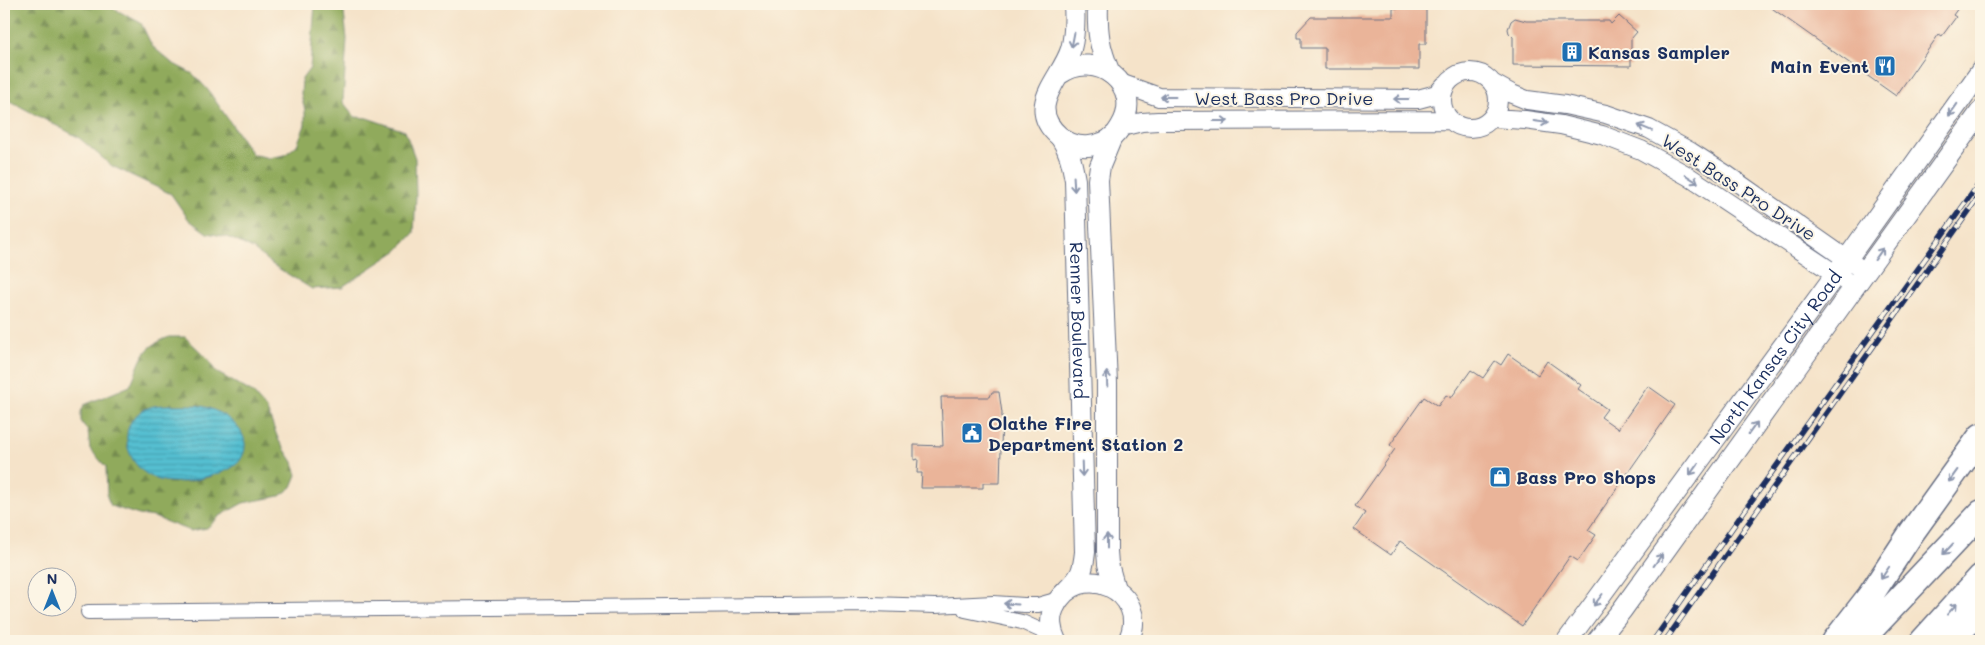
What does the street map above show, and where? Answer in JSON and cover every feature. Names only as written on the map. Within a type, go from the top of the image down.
[{"type":"highway","points":[[1835,641],[1870,596],[1912,532],[1981,436]]},
{"type":"highway","points":[[1860,641],[1981,514]]},
{"type":"highway","points":[[1923,641],[1981,577]]},
{"type":"highway","points":[[1950,641],[1981,609]]},
{"type":"main road","points":[[1074,4],[1074,34],[1067,60],[1047,92],[1045,106],[1051,127],[1061,138],[1073,144],[1087,146],[1100,144],[1116,132],[1125,117],[1127,105],[1125,94],[1100,46],[1098,4]]},
{"type":"main road","points":[[1060,74],[1072,67],[1085,65],[1098,66],[1115,78]]},
{"type":"main road","name":"North Kansas City Road","points":[[1567,641],[1842,267],[1981,71]]},
{"type":"main road","name":"North Kansas City Road","points":[[1597,641],[1622,610],[1981,111]]},
{"type":"main road","name":"Renner Boulevard","points":[[1115,589],[1108,564],[1107,383],[1098,180],[1100,166],[1116,132]]},
{"type":"main road","name":"Renner Boulevard","points":[[1054,639],[1051,623],[1053,611],[1063,595],[1079,579],[1084,565],[1085,552],[1075,180],[1068,148],[1061,138]]},
{"type":"main road","points":[[1063,595],[1078,584],[1091,582],[1104,584],[1115,589],[1126,600],[1131,611],[1133,623],[1128,641]]},
{"type":"street","points":[[1459,73],[1477,73],[1492,82],[1497,91],[1497,110],[1484,125],[1466,128],[1454,125],[1443,112],[1441,103],[1445,85],[1459,73]]},
{"type":"street","name":"West Bass Pro Drive","points":[[1115,78],[1159,97],[1388,99],[1427,97],[1437,94],[1445,85]]},
{"type":"street","name":"West Bass Pro Drive","points":[[1492,82],[1512,94],[1527,100],[1565,105],[1606,114],[1649,129],[1727,174],[1860,280]]},
{"type":"street","name":"West Bass Pro Drive","points":[[1492,118],[1561,125],[1602,135],[1642,150],[1842,267]]},
{"type":"street","name":"West Bass Pro Drive","points":[[1116,132],[1142,122],[1158,121],[1449,120]]},
{"type":"street","points":[[88,612],[852,604],[935,606],[993,603],[1038,605],[1063,595]]},
{"type":"street","points":[[935,606],[979,612],[1022,622],[1054,639]]},
{"type":"green space","points":[[4,4],[105,4],[141,23],[152,46],[172,63],[193,74],[208,90],[252,154],[269,158],[285,155],[297,145],[305,125],[305,111],[301,94],[302,79],[310,68],[315,4],[343,4],[347,39],[343,102],[355,117],[367,118],[405,131],[415,158],[414,233],[398,250],[342,287],[312,289],[273,265],[253,249],[228,237],[207,233],[189,220],[171,194],[112,166],[78,137],[4,98]]},
{"type":"green space","points":[[169,337],[185,337],[207,358],[216,372],[253,393],[267,410],[279,441],[293,462],[297,475],[292,487],[280,496],[243,503],[220,516],[207,528],[190,531],[154,517],[139,515],[111,506],[107,497],[106,467],[90,449],[88,432],[81,421],[81,412],[84,405],[130,386],[143,356],[159,341]],"holes":[[[173,405],[210,408],[212,476],[187,482],[164,481]]]},
{"type":"water","points":[[192,405],[207,407],[218,412],[238,427],[245,441],[245,449],[240,461],[223,472],[182,482],[164,481],[150,476],[139,468],[132,457],[127,433],[131,421],[140,412],[154,406]]},
{"type":"building","name":"Main Event","points":[[1766,4],[1961,4],[1953,15],[1956,17],[1942,36],[1939,34],[1896,96]]},
{"type":"building","points":[[1393,8],[1426,8],[1426,44],[1419,44],[1419,69],[1325,69],[1325,48],[1301,48],[1301,38],[1297,38],[1297,32],[1311,17],[1393,17]]},
{"type":"building","name":"Kansas Sampler","points":[[1619,16],[1637,32],[1631,39],[1631,66],[1513,65],[1513,37],[1508,29],[1511,21],[1515,18],[1526,21],[1609,21],[1611,24]]},
{"type":"building","name":"Bass Pro Shops","points":[[1508,354],[1538,375],[1547,361],[1581,385],[1578,389],[1607,409],[1601,417],[1618,429],[1648,386],[1675,405],[1588,530],[1596,535],[1578,561],[1570,556],[1522,626],[1400,541],[1391,555],[1354,529],[1365,513],[1355,506],[1395,449],[1390,445],[1424,397],[1438,406],[1446,395],[1451,398],[1471,370],[1483,378],[1495,361],[1501,365]]},
{"type":"building","name":"Olathe Fire Department Station 2","points":[[992,392],[999,392],[1002,413],[1000,483],[983,483],[983,488],[921,488],[922,473],[917,473],[918,459],[914,460],[914,445],[943,446],[941,397],[990,397]]},
{"type":"building","points":[[4,618],[8,618],[8,641],[4,641]]},
{"type":"railway","points":[[1653,641],[1981,181]]},
{"type":"railway","points":[[1665,641],[1981,194]]},
{"type":"place","name":"Kansas Sampler","points":[[1572,52]]},
{"type":"place","name":"Main Event","points":[[1885,66]]},
{"type":"place","name":"Olathe Fire Department Station 2","points":[[972,433]]},
{"type":"place","name":"Bass Pro Shops","points":[[1500,477]]}]
